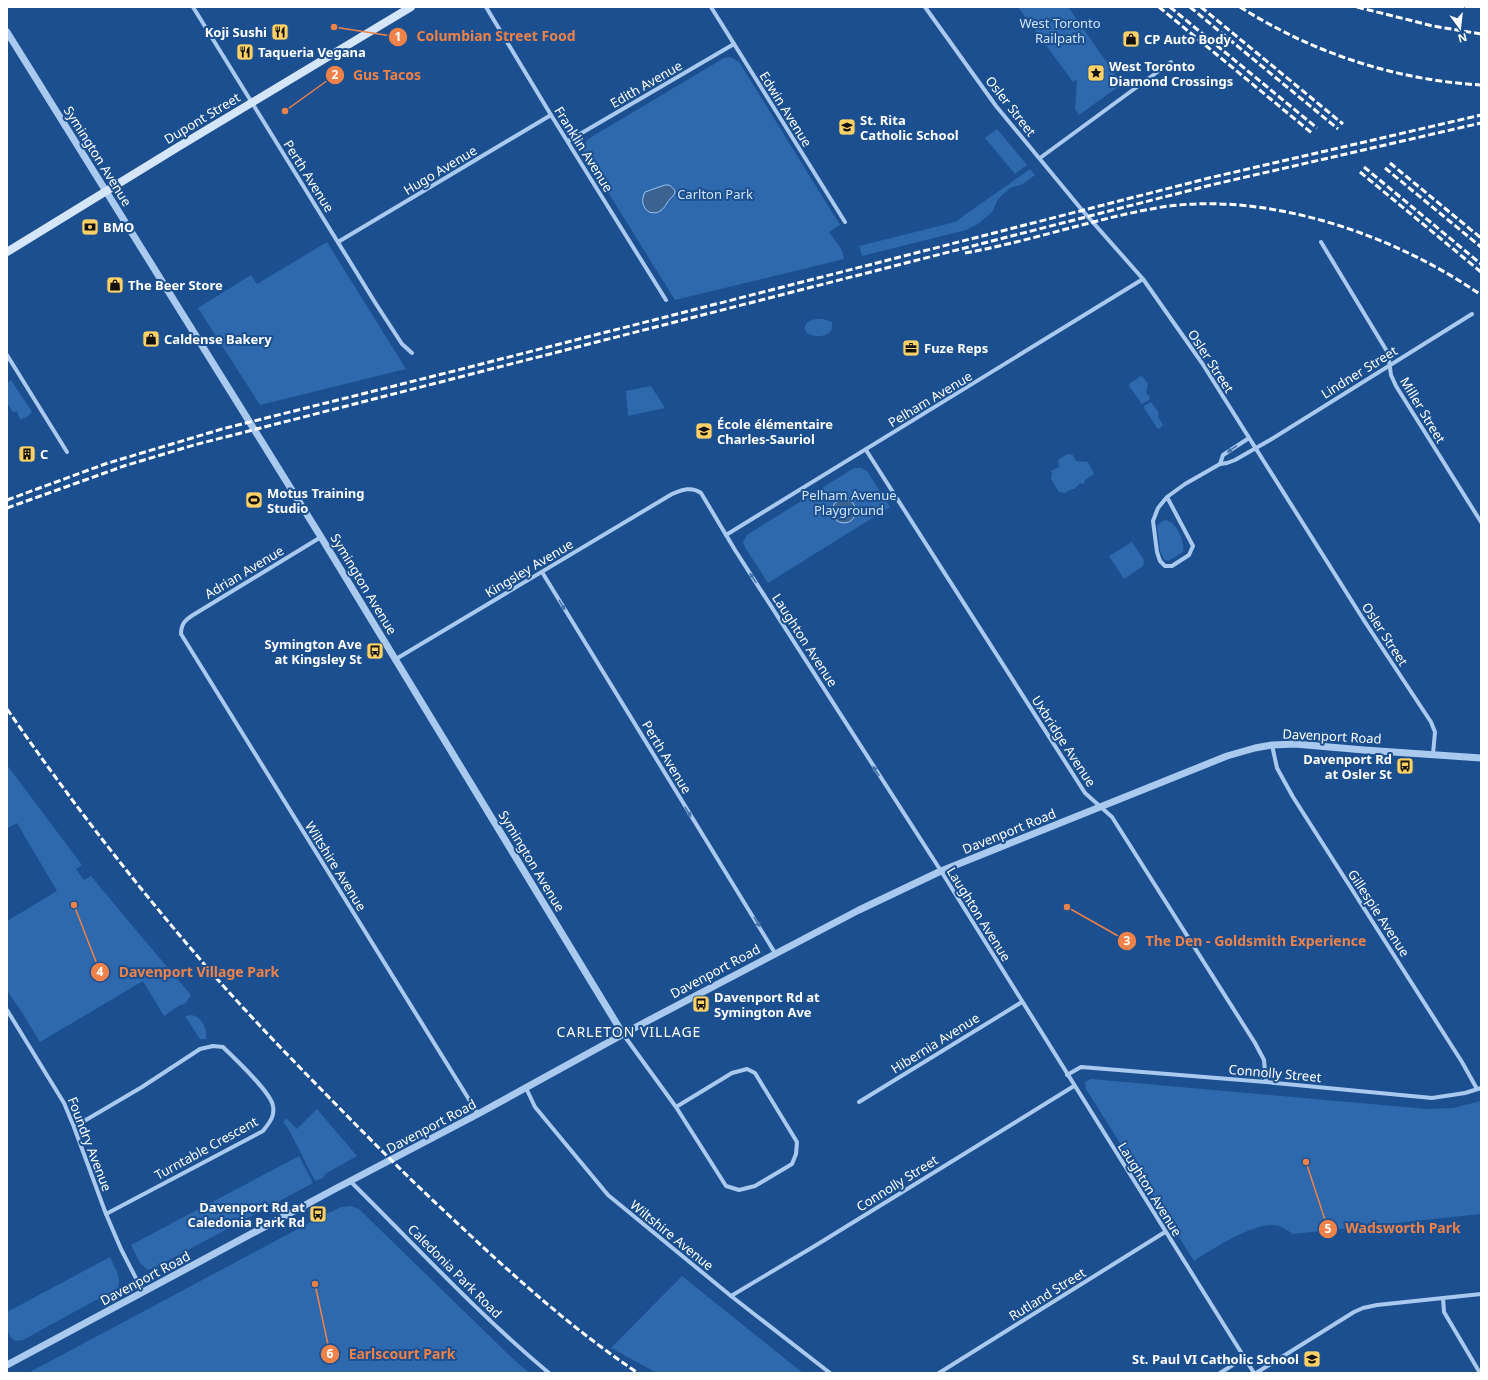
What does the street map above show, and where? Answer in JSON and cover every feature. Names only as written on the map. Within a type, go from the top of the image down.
[{"type":"main road","name":"Dupont Street","points":[[7,252],[411,7]]},
{"type":"street","name":"Perth Avenue","points":[[193,7],[251,103],[402,344],[412,353]]},
{"type":"street","name":"Franklin Avenue","points":[[486,7],[666,300]]},
{"type":"street","name":"Edwin Avenue","points":[[711,7],[845,222]]},
{"type":"street","name":"Osler Street","points":[[925,7],[996,106],[1082,210],[1144,279],[1202,363],[1369,629],[1431,722],[1435,732],[1433,754]]},
{"type":"street","name":"Symington Avenue","points":[[7,32],[321,537],[623,1034],[676,1107],[726,1186],[739,1190],[755,1186],[792,1164],[796,1154],[797,1142],[755,1072],[747,1069],[732,1073],[676,1107]]},
{"type":"street","name":"Edith Avenue","points":[[568,141],[734,44]]},
{"type":"street","points":[[1040,158],[1171,62]]},
{"type":"street","name":"Hugo Avenue","points":[[338,242],[551,115]]},
{"type":"street","name":"Miller Street","points":[[1321,242],[1388,353],[1391,374],[1396,386],[1481,522]]},
{"type":"street","name":"Pelham Avenue","points":[[726,535],[1144,279]]},
{"type":"street","name":"Lindner Street","points":[[1220,464],[1235,460],[1256,448],[1472,314]]},
{"type":"street","points":[[7,355],[67,452]]},
{"type":"street","points":[[1167,497],[1193,546],[1189,555],[1176,564],[1168,566],[1162,564],[1158,556],[1153,526],[1154,516],[1158,508],[1167,497],[1185,484],[1220,464],[1224,455],[1249,438]]},
{"type":"street","name":"Uxbridge Avenue","points":[[866,450],[1085,793],[1112,817],[1255,1043],[1264,1060],[1266,1082]]},
{"type":"street","name":"Laughton Avenue","points":[[672,494],[681,490],[689,489],[695,489],[701,493],[726,535],[941,871],[1165,1232],[1244,1358],[1255,1373]]},
{"type":"street","name":"Kingsley Avenue","points":[[396,659],[672,494]]},
{"type":"street","name":"Adrian Avenue","points":[[181,627],[185,621],[193,615],[321,537]]},
{"type":"street","name":"Perth Avenue","points":[[542,572],[775,953]]},
{"type":"street","name":"Wiltshire Avenue","points":[[181,627],[181,634],[184,640],[478,1114]]},
{"type":"street","name":"Davenport Road","points":[[7,1365],[478,1114],[623,1034],[775,953],[859,910],[941,871],[1242,751],[1272,745],[1295,744],[1481,758]]},
{"type":"street","name":"Gillespie Avenue","points":[[1272,745],[1277,768],[1293,797],[1479,1088]]},
{"type":"street","name":"Hibernia Avenue","points":[[859,1102],[1022,1002]]},
{"type":"street","name":"Foundry Avenue","points":[[7,1010],[64,1102],[106,1214],[121,1249],[143,1292]]},
{"type":"street","name":"Turntable Crescent","points":[[74,1127],[142,1087],[200,1049],[213,1046],[223,1047],[268,1095],[273,1106],[272,1121],[263,1131],[106,1214]]},
{"type":"street","name":"Connolly Street","points":[[1067,1075],[1081,1068],[1266,1082],[1432,1098],[1465,1093],[1479,1088]]},
{"type":"street","name":"Connolly Street","points":[[731,1296],[1074,1086]]},
{"type":"street","name":"Wiltshire Avenue","points":[[526,1088],[535,1108],[608,1195],[731,1296],[830,1373]]},
{"type":"street","name":"Caledonia Park Road","points":[[350,1181],[480,1312],[549,1373]]},
{"type":"street","name":"Rutland Street","points":[[939,1373],[1165,1232]]},
{"type":"street","points":[[1255,1373],[1354,1312],[1363,1308],[1377,1305],[1481,1294]]},
{"type":"street","points":[[1443,1298],[1444,1312],[1480,1373]]},
{"type":"street","points":[[1220,1373],[1244,1358]]},
{"type":"green space","name":"West Toronto Railpath","points":[[1018,7],[1068,7],[1122,84],[1079,115],[1075,109],[1077,79],[1073,82]]},
{"type":"green space","name":"Carlton Park","points":[[729,57],[739,62],[840,225],[829,232],[842,250],[844,259],[675,300],[583,152],[585,143],[588,139],[724,58]]},
{"type":"green space","points":[[997,129],[1027,165],[1015,174],[985,138]]},
{"type":"green space","points":[[1030,169],[1035,175],[1023,184],[1010,188],[998,199],[992,212],[978,224],[966,230],[862,256],[859,246],[955,222]]},
{"type":"green space","points":[[327,242],[406,369],[260,405],[198,308],[251,275],[257,284]]},
{"type":"green space","points":[[823,319],[832,322],[831,331],[828,334],[815,336],[807,333],[805,330],[805,325],[811,320]]},
{"type":"green space","points":[[1141,376],[1148,384],[1146,392],[1150,398],[1142,404],[1129,386],[1130,383]]},
{"type":"green space","points":[[11,380],[32,412],[20,420],[17,411],[13,412],[7,403],[7,383]]},
{"type":"green space","points":[[651,386],[665,408],[628,416],[626,391]]},
{"type":"green space","points":[[1151,402],[1159,413],[1158,417],[1163,425],[1160,429],[1157,428],[1144,408],[1144,406]]},
{"type":"green space","points":[[1068,454],[1073,455],[1076,461],[1088,462],[1094,474],[1085,480],[1084,484],[1081,483],[1074,489],[1065,493],[1059,492],[1051,479],[1051,471],[1059,467],[1058,460]]},
{"type":"green space","name":"Pelham Avenue Playground","points":[[854,468],[861,468],[867,471],[890,507],[768,583],[746,549],[743,542],[747,535]]},
{"type":"green space","points":[[1165,520],[1173,524],[1183,543],[1183,552],[1168,561],[1164,560],[1160,551],[1157,526]]},
{"type":"green space","points":[[1132,542],[1144,560],[1143,566],[1124,579],[1109,556]]},
{"type":"green space","points":[[7,765],[82,865],[76,869],[84,880],[91,876],[191,995],[185,1004],[180,1005],[164,1016],[143,981],[40,1042],[8,992],[7,921],[57,891],[17,823],[8,828]]},
{"type":"green space","points":[[185,1016],[196,1016],[204,1024],[206,1039],[200,1039]]},
{"type":"green space","points":[[1091,1079],[1427,1109],[1453,1108],[1481,1101],[1481,1214],[1293,1234],[1278,1226],[1264,1226],[1232,1238],[1194,1261],[1086,1089],[1085,1082]]},
{"type":"green space","points":[[317,1109],[357,1156],[325,1174],[323,1178],[315,1181],[288,1128],[283,1122],[286,1118],[297,1129]]},
{"type":"green space","points":[[299,1156],[313,1183],[156,1267],[148,1270],[140,1263],[131,1245]]},
{"type":"green space","points":[[351,1206],[359,1209],[529,1373],[28,1373],[322,1216],[341,1207]]},
{"type":"green space","points":[[110,1257],[118,1276],[118,1288],[23,1340],[15,1341],[12,1338],[7,1328],[7,1312]]},
{"type":"green space","points":[[682,1276],[803,1373],[657,1373],[611,1348]]},
{"type":"shaded area","points":[[669,185],[673,188],[675,192],[674,194],[660,211],[655,213],[649,212],[643,203],[645,192]]},
{"type":"shaded area","points":[[844,499],[852,503],[856,511],[852,519],[844,523],[836,519],[832,511],[836,503]]},
{"type":"railway","points":[[1159,7],[1313,134]]},
{"type":"railway","points":[[1170,7],[1317,128]]},
{"type":"railway","points":[[1190,7],[1338,129]]},
{"type":"railway","points":[[1201,7],[1343,124]]},
{"type":"railway","points":[[1240,7],[1296,38],[1326,51],[1356,61],[1417,77],[1481,85]]},
{"type":"railway","points":[[1357,7],[1433,26],[1481,34]]},
{"type":"railway","points":[[7,500],[105,464],[222,429],[1209,178],[1481,115]]},
{"type":"railway","points":[[7,508],[124,466],[194,445],[1211,185],[1481,123]]},
{"type":"railway","points":[[1390,163],[1481,238]]},
{"type":"railway","points":[[1364,167],[1481,264]]},
{"type":"railway","points":[[1385,168],[1481,247]]},
{"type":"railway","points":[[1360,172],[1481,272]]},
{"type":"railway","points":[[965,253],[1113,217],[1162,207],[1203,204],[1244,206],[1287,212],[1329,222],[1370,237],[1410,254],[1447,273],[1481,295]]},
{"type":"railway","points":[[7,709],[51,771],[120,863],[207,968],[266,1033],[391,1160],[487,1251],[560,1315],[611,1355],[638,1373]]},
{"type":"place","name":"Columbian Street Food","points":[[334,27]]},
{"type":"place","name":"Koji Sushi","points":[[280,32]]},
{"type":"place","name":"CP Auto Body","points":[[1131,39]]},
{"type":"place","name":"Taqueria Vegana","points":[[245,52]]},
{"type":"place","name":"West Toronto Diamond Crossings","points":[[1096,73]]},
{"type":"place","name":"Gus Tacos","points":[[285,111]]},
{"type":"place","name":"St. Rita Catholic School","points":[[847,127]]},
{"type":"place","name":"BMO","points":[[90,227]]},
{"type":"place","name":"The Beer Store","points":[[115,285]]},
{"type":"place","name":"Caldense Bakery","points":[[151,339]]},
{"type":"place","name":"Fuze Reps","points":[[911,348]]},
{"type":"place","name":"École élémentaire Charles-Sauriol","points":[[704,431]]},
{"type":"place","name":"C","points":[[27,454]]},
{"type":"place","name":"Motus Training Studio","points":[[254,500]]},
{"type":"place","name":"Symington Ave at Kingsley St","points":[[375,651]]},
{"type":"place","name":"Davenport Rd at Osler St","points":[[1405,766]]},
{"type":"place","name":"Davenport Village Park","points":[[74,905]]},
{"type":"place","name":"The Den - Goldsmith Experience","points":[[1067,907]]},
{"type":"place","name":"Davenport Rd at Symington Ave","points":[[701,1004]]},
{"type":"place","name":"Wadsworth Park","points":[[1306,1162]]},
{"type":"place","name":"Davenport Rd at Caledonia Park Rd","points":[[318,1214]]},
{"type":"place","name":"Earlscourt Park","points":[[315,1284]]},
{"type":"place","name":"St. Paul VI Catholic School","points":[[1312,1359]]},
{"type":"district","name":"CARLETON VILLAGE","points":[[629,1031]]}]
